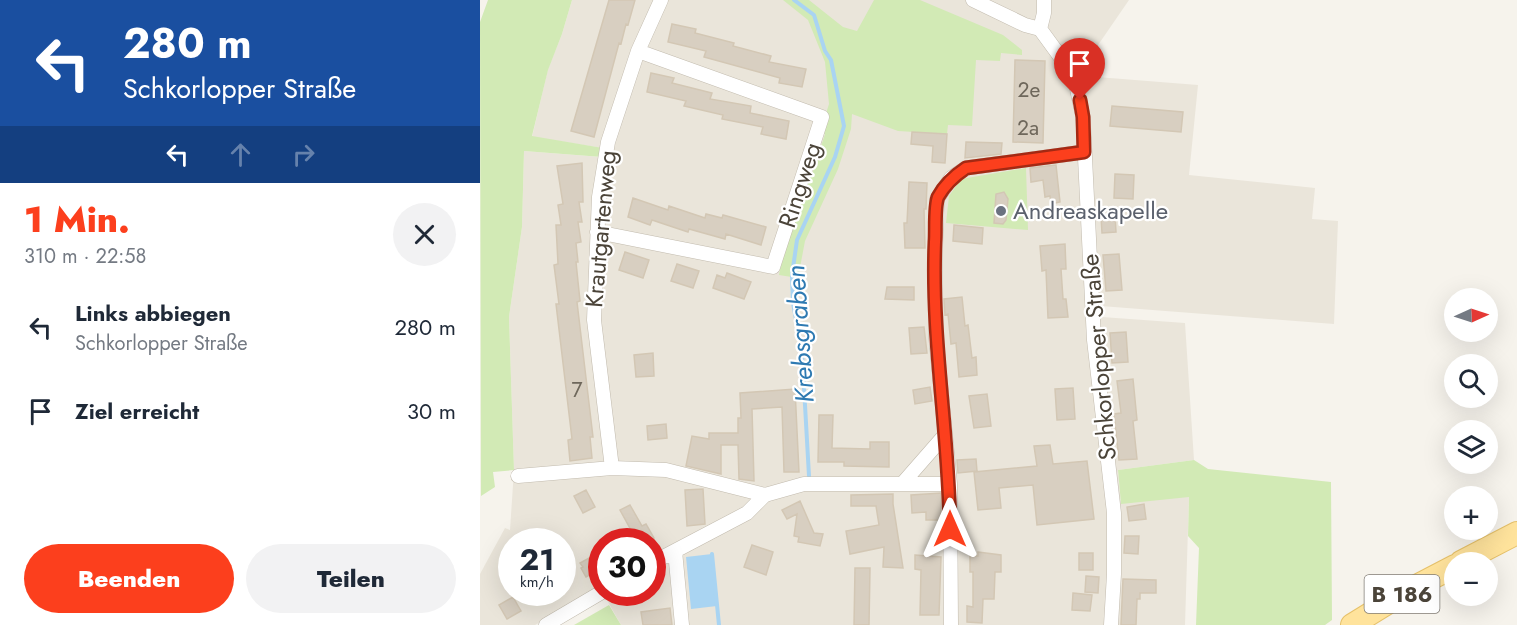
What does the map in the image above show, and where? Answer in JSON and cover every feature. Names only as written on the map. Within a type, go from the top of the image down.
[{"type":"main road","name":"B 186","points":[[1480,552],[1517,533]]},
{"type":"main road","name":"B 186","points":[[1352,625],[1407,591],[1444,572]]},
{"type":"street","name":"Krautgartenweg","points":[[612,468],[594,320],[599,197],[608,142],[638,51],[661,0]]},
{"type":"street","points":[[973,0],[1025,25],[1040,29],[1044,0]]},
{"type":"street","name":"Schkorlopper Straße","points":[[1040,29],[1067,66],[1076,84],[1083,117],[1094,340],[1114,513],[1111,625]]},
{"type":"street","name":"Ringweg","points":[[597,232],[773,267],[822,117],[638,51]]},
{"type":"street","points":[[951,625],[950,484],[936,338],[937,199],[951,178],[966,168],[1084,152]]},
{"type":"street","points":[[902,484],[944,436]]},
{"type":"street","points":[[518,476],[612,468],[666,470],[765,495]]},
{"type":"street","points":[[666,555],[747,513],[765,495],[804,484],[950,484]]},
{"type":"street","points":[[675,550],[682,625]]},
{"type":"street","points":[[546,625],[588,600]]},
{"type":"shaded area","points":[[572,0],[1129,0],[1096,48],[1097,77],[1198,85],[1189,175],[1315,188],[1312,219],[1338,221],[1334,324],[1101,306],[1102,317],[1185,323],[1194,460],[1118,470],[1121,503],[1189,496],[1185,625],[621,625],[610,606],[666,606],[666,528],[588,528],[588,595],[576,602],[576,528],[510,528],[514,470],[509,317],[522,227],[524,151],[601,157],[603,148],[532,137],[548,69]]},
{"type":"shaded area","points":[[498,541],[498,606],[568,606],[535,625],[480,625],[480,574]]},
{"type":"green space","points":[[488,0],[572,0],[548,70],[532,136],[603,148],[602,157],[524,151],[522,227],[509,317],[514,470],[493,472],[495,487],[481,496],[480,22]]},
{"type":"green space","points":[[783,0],[809,0],[843,27],[857,31],[874,0],[920,0],[1003,35],[1022,50],[1022,55],[1001,53],[1000,61],[976,60],[972,126],[948,125],[947,134],[898,131],[852,114],[851,129],[838,169],[805,241],[798,278],[779,275],[786,237],[806,173],[812,174],[825,134],[820,132],[829,104],[825,62],[808,20]]},
{"type":"green space","points":[[1026,168],[1028,230],[946,223],[949,196],[961,179]]},
{"type":"green space","points":[[1194,460],[1208,469],[1331,482],[1332,620],[1325,625],[1196,625],[1199,548],[1188,536],[1189,497],[1121,504],[1118,470]]},
{"type":"green space","points":[[610,606],[621,625],[574,625]]},
{"type":"water","points":[[712,554],[717,606],[691,609],[686,557]]},
{"type":"building","points":[[609,0],[635,0],[621,44],[619,43],[594,137],[571,131]]},
{"type":"building","points":[[672,24],[696,29],[695,33],[771,56],[769,62],[806,69],[802,87],[779,83],[780,78],[704,57],[706,51],[668,42]]},
{"type":"building","points":[[1015,60],[1045,61],[1043,143],[1013,142]]},
{"type":"building","points":[[651,73],[674,78],[672,83],[712,93],[710,99],[751,106],[750,113],[789,121],[786,139],[761,134],[763,127],[722,119],[723,115],[684,106],[686,101],[647,92]]},
{"type":"building","points":[[1112,106],[1183,112],[1181,132],[1110,126]]},
{"type":"building","points":[[912,132],[947,134],[945,163],[932,162],[933,146],[911,144]]},
{"type":"building","points":[[966,142],[1002,143],[1001,154],[965,158]]},
{"type":"building","points":[[582,163],[583,202],[579,202],[582,222],[578,222],[581,242],[576,243],[580,301],[577,302],[593,437],[590,437],[592,458],[570,461],[568,440],[572,439],[556,304],[559,304],[554,265],[558,264],[556,225],[561,225],[558,205],[563,204],[557,166]]},
{"type":"building","points":[[1056,165],[1060,202],[1051,204],[1050,196],[1045,197],[1043,180],[1031,182],[1030,168]]},
{"type":"building","points":[[1115,174],[1134,175],[1133,199],[1114,198]]},
{"type":"building","points":[[909,182],[927,183],[926,209],[924,209],[925,248],[905,248],[904,223],[907,223]]},
{"type":"building","name":"Andreaskapelle","points":[[1004,192],[1008,199],[1006,220],[1003,224],[994,223],[996,194]]},
{"type":"building","points":[[633,198],[668,210],[669,206],[705,218],[706,214],[722,218],[723,215],[766,227],[761,245],[726,234],[725,239],[689,229],[688,232],[652,220],[650,225],[628,217]]},
{"type":"building","points":[[1115,215],[1116,232],[1102,233],[1101,216]]},
{"type":"building","points":[[954,225],[983,228],[982,244],[953,241]]},
{"type":"building","points":[[1065,244],[1066,269],[1061,269],[1063,299],[1066,299],[1068,317],[1048,318],[1046,270],[1042,271],[1040,246]]},
{"type":"building","points":[[625,252],[649,260],[643,278],[619,270]]},
{"type":"building","points":[[1119,254],[1122,290],[1106,291],[1103,255]]},
{"type":"building","points":[[677,264],[699,271],[693,288],[671,281]]},
{"type":"building","points":[[727,273],[751,282],[744,299],[713,288],[717,275],[725,278]]},
{"type":"building","points":[[887,287],[914,287],[914,300],[885,299]]},
{"type":"building","points":[[962,297],[965,326],[968,325],[972,358],[976,357],[977,375],[959,377],[956,343],[951,344],[944,299]]},
{"type":"building","points":[[924,327],[927,353],[911,354],[909,328]]},
{"type":"building","points":[[1126,332],[1128,362],[1112,363],[1110,333]]},
{"type":"building","points":[[653,353],[654,376],[636,377],[634,355]]},
{"type":"building","points":[[1133,379],[1137,420],[1133,421],[1137,459],[1119,460],[1114,414],[1121,413],[1117,381]]},
{"type":"building","points":[[930,387],[932,401],[915,404],[913,390]]},
{"type":"building","points":[[1073,388],[1075,419],[1057,420],[1055,389]]},
{"type":"building","points":[[795,389],[799,472],[784,472],[782,407],[752,409],[754,481],[739,479],[738,445],[721,445],[721,474],[686,466],[692,436],[709,439],[709,433],[738,433],[738,418],[741,418],[740,393]]},
{"type":"building","points":[[987,394],[991,426],[974,428],[969,396]]},
{"type":"building","points":[[819,415],[833,415],[832,448],[870,449],[870,442],[889,442],[889,467],[844,466],[844,462],[818,462]]},
{"type":"building","points":[[666,424],[667,438],[648,440],[647,426]]},
{"type":"building","points":[[1050,445],[1053,464],[1087,461],[1094,519],[1037,525],[1033,485],[999,488],[1001,508],[978,510],[974,472],[1037,466],[1034,446]]},
{"type":"building","points":[[976,459],[977,471],[958,473],[957,460]]},
{"type":"building","points":[[703,489],[705,524],[687,526],[685,490]]},
{"type":"building","points":[[586,490],[595,507],[583,513],[574,496]]},
{"type":"building","points":[[941,493],[941,520],[926,520],[926,512],[912,513],[911,495]]},
{"type":"building","points":[[893,494],[903,568],[883,567],[884,547],[850,554],[846,531],[879,525],[876,506],[851,506],[851,495]]},
{"type":"building","points":[[800,501],[814,533],[823,534],[820,546],[798,542],[799,537],[794,536],[797,514],[787,519],[782,510]]},
{"type":"building","points":[[1144,504],[1146,519],[1129,521],[1127,507]]},
{"type":"building","points":[[630,505],[642,526],[646,524],[648,528],[630,528],[620,510]]},
{"type":"building","points":[[1125,536],[1139,536],[1138,554],[1124,553]]},
{"type":"building","points":[[752,545],[773,552],[766,575],[744,567]]},
{"type":"building","points":[[978,552],[1001,555],[1001,572],[995,572],[994,599],[983,599],[982,623],[967,622],[967,606],[973,607],[973,572],[970,572],[970,556],[978,556]]},
{"type":"building","points":[[1079,553],[1093,553],[1093,570],[1079,570]]},
{"type":"building","points":[[915,555],[941,557],[939,615],[920,615],[921,570],[915,569]]},
{"type":"building","points":[[588,559],[588,576],[586,577],[581,568],[583,567],[580,563]]},
{"type":"building","points":[[855,568],[870,568],[869,625],[854,625]]},
{"type":"building","points":[[1086,576],[1099,577],[1098,593],[1085,592]]},
{"type":"building","points":[[1123,579],[1156,580],[1156,593],[1140,593],[1140,599],[1137,599],[1136,625],[1121,625]]},
{"type":"building","points":[[1073,593],[1092,595],[1090,611],[1072,610]]},
{"type":"building","points":[[500,606],[518,606],[521,611],[507,619]]},
{"type":"building","points":[[670,608],[672,625],[643,625],[641,612]]},
{"type":"waterway","name":"Krebsgraben","points":[[794,0],[814,15],[825,51],[831,60],[844,126],[835,157],[797,240],[792,275],[793,303],[802,352],[809,476]]},
{"type":"waterway","name":"Krebsgraben","points":[[712,554],[719,625]]},
{"type":"place","name":"Andreaskapelle","points":[[1001,211]]},
{"type":"route","points":[[950,529],[950,484],[936,338],[937,199],[951,178],[966,168],[1084,152],[1080,100]]}]
